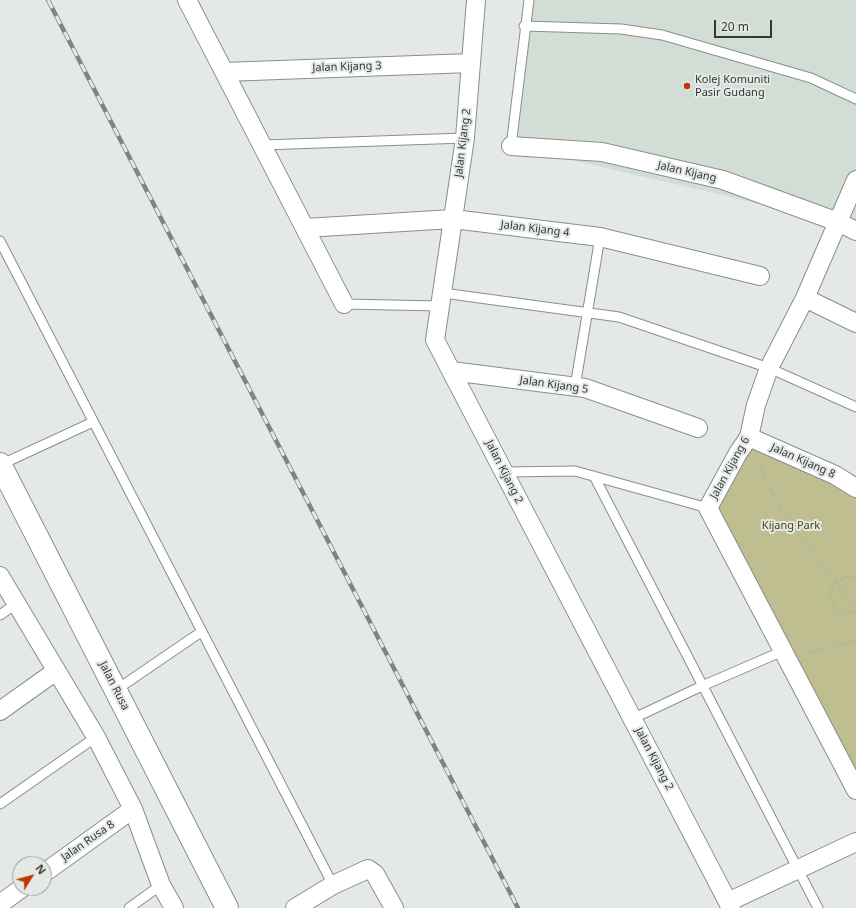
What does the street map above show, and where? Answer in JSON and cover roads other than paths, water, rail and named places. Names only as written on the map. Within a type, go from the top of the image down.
[{"type":"street","points":[[187,0],[344,304]]},
{"type":"street","name":"Jalan Kijang 2","points":[[476,0],[465,138],[435,340],[729,905]]},
{"type":"street","name":"Jalan Kijang 3","points":[[224,72],[471,63]]},
{"type":"street","name":"Jalan Kijang","points":[[511,146],[602,152],[723,180],[838,222],[856,231]]},
{"type":"street","name":"Jalan Kijang 6","points":[[856,180],[805,298],[769,368],[756,405],[749,437],[738,452],[708,508],[856,790]]},
{"type":"street","name":"Jalan Kijang 4","points":[[305,228],[453,219],[600,236],[760,276]]},
{"type":"street","points":[[805,298],[856,323]]},
{"type":"street","name":"Jalan Kijang 5","points":[[452,371],[585,388],[698,428]]},
{"type":"street","name":"Jalan Kijang 8","points":[[749,437],[835,475],[856,488]]},
{"type":"street","name":"Jalan Rusa","points":[[0,465],[228,908]]},
{"type":"street","points":[[0,576],[96,736],[133,810],[161,885],[174,908]]},
{"type":"street","points":[[0,711],[56,671]]},
{"type":"street","name":"Jalan Rusa 8","points":[[52,866],[133,810]]},
{"type":"street","points":[[729,905],[856,842]]},
{"type":"street","points":[[295,908],[332,885],[368,869],[372,870],[376,875],[394,908]]},
{"type":"street","points":[[0,904],[12,895]]},
{"type":"lane","points":[[511,146],[524,26],[529,0]]},
{"type":"lane","points":[[524,26],[622,29],[662,35],[810,78],[856,99]]},
{"type":"lane","points":[[262,145],[465,138]]},
{"type":"lane","points":[[575,387],[600,236]]},
{"type":"lane","points":[[0,241],[332,885]]},
{"type":"lane","points":[[344,304],[441,300],[619,317],[769,368],[856,407]]},
{"type":"lane","points":[[0,465],[93,422]]},
{"type":"lane","points":[[504,472],[575,471],[708,508]]},
{"type":"lane","points":[[594,476],[818,908]]},
{"type":"lane","points":[[0,615],[17,603]]},
{"type":"lane","points":[[116,690],[202,632]]},
{"type":"lane","points":[[632,719],[702,686],[786,656]]},
{"type":"lane","points":[[0,804],[96,736]]},
{"type":"lane","points":[[129,908],[161,885]]},
{"type":"railway","points":[[48,0],[518,908]]},
{"type":"place","name":"Kolej Komuniti Pasir Gudang","points":[[687,86]]},
{"type":"park label","name":"Kijang Park","points":[[791,526]]}]
